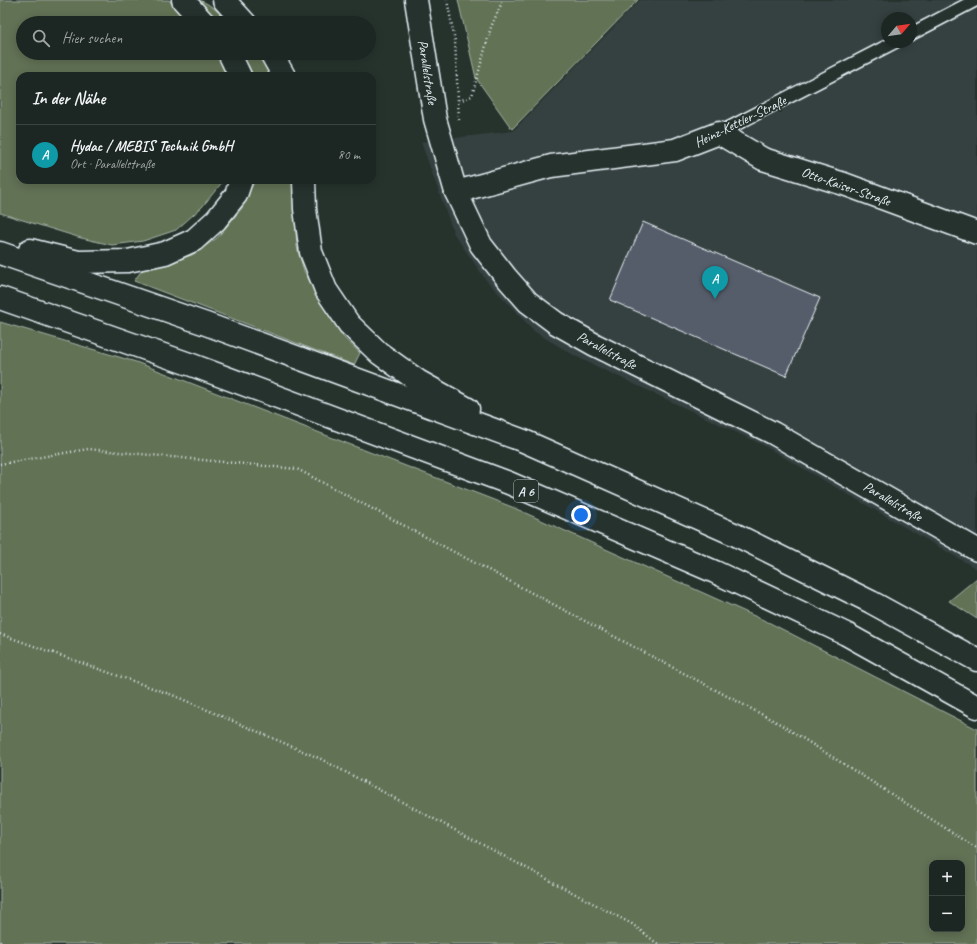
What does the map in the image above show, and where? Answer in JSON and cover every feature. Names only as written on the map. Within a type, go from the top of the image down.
[{"type":"main road","points":[[183,0],[198,16]]},
{"type":"main road","points":[[224,0],[239,16]]},
{"type":"main road","name":"Parallelstraße","points":[[416,0],[435,119],[456,192],[481,245],[528,302],[556,323],[595,345],[773,433],[977,550]]},
{"type":"main road","points":[[232,60],[238,72]]},
{"type":"main road","points":[[276,60],[282,72]]},
{"type":"main road","name":"Heinz-Kettler-Straße","points":[[456,192],[551,166],[676,150],[719,134]]},
{"type":"main road","name":"Otto-Kaiser-Straße","points":[[719,134],[763,159],[844,184],[977,232]]},
{"type":"main road","points":[[0,243],[78,262],[128,261],[164,253],[194,240],[216,220],[236,195],[240,184]]},
{"type":"main road","points":[[304,184],[305,209],[311,252],[326,290],[349,324],[379,354],[418,380],[524,440]]},
{"type":"main road","points":[[0,253],[206,324],[524,440],[743,539],[870,602],[977,660]]},
{"type":"main road","name":"A 6","points":[[0,298],[192,365],[508,483],[715,572],[839,631],[977,707]]},
{"type":"lane","points":[[917,31],[976,0]]},
{"type":"lane","name":"Heinz-Kettler-Straße","points":[[719,134],[884,48]]},
{"type":"path","points":[[447,0],[455,41],[459,122]]},
{"type":"path","points":[[458,101],[472,96],[491,27],[503,0]]},
{"type":"path","points":[[0,464],[88,449],[297,469],[780,724],[977,848]]},
{"type":"path","points":[[0,634],[175,696],[321,759],[632,924],[658,944]]},
{"type":"shaded area","points":[[640,0],[977,0],[977,569],[761,444],[577,357],[535,332],[486,280],[454,234],[421,142],[513,131]]},
{"type":"green space","points":[[0,0],[169,0],[183,16],[16,16],[16,60],[220,60],[226,72],[16,72],[16,184],[221,184],[202,207],[176,230],[143,241],[112,245],[81,238],[0,213]]},
{"type":"green space","points":[[196,0],[205,2],[222,16],[211,16]]},
{"type":"green space","points":[[458,0],[638,0],[512,129],[476,78]]},
{"type":"green space","points":[[244,60],[261,60],[269,72],[252,72]]},
{"type":"green space","points":[[253,184],[292,184],[297,247],[304,271],[343,337],[360,353],[354,365],[134,281],[142,270],[192,255],[217,238],[242,208]]},
{"type":"green space","points":[[0,322],[136,362],[512,507],[770,623],[977,729],[977,944],[0,944]]},
{"type":"green space","points":[[977,578],[977,619],[949,601]]},
{"type":"building","points":[[643,222],[820,298],[786,376],[610,300]]},
{"type":"place","name":"Hydac / MEBIS Technik GmbH","points":[[715,299]]}]
